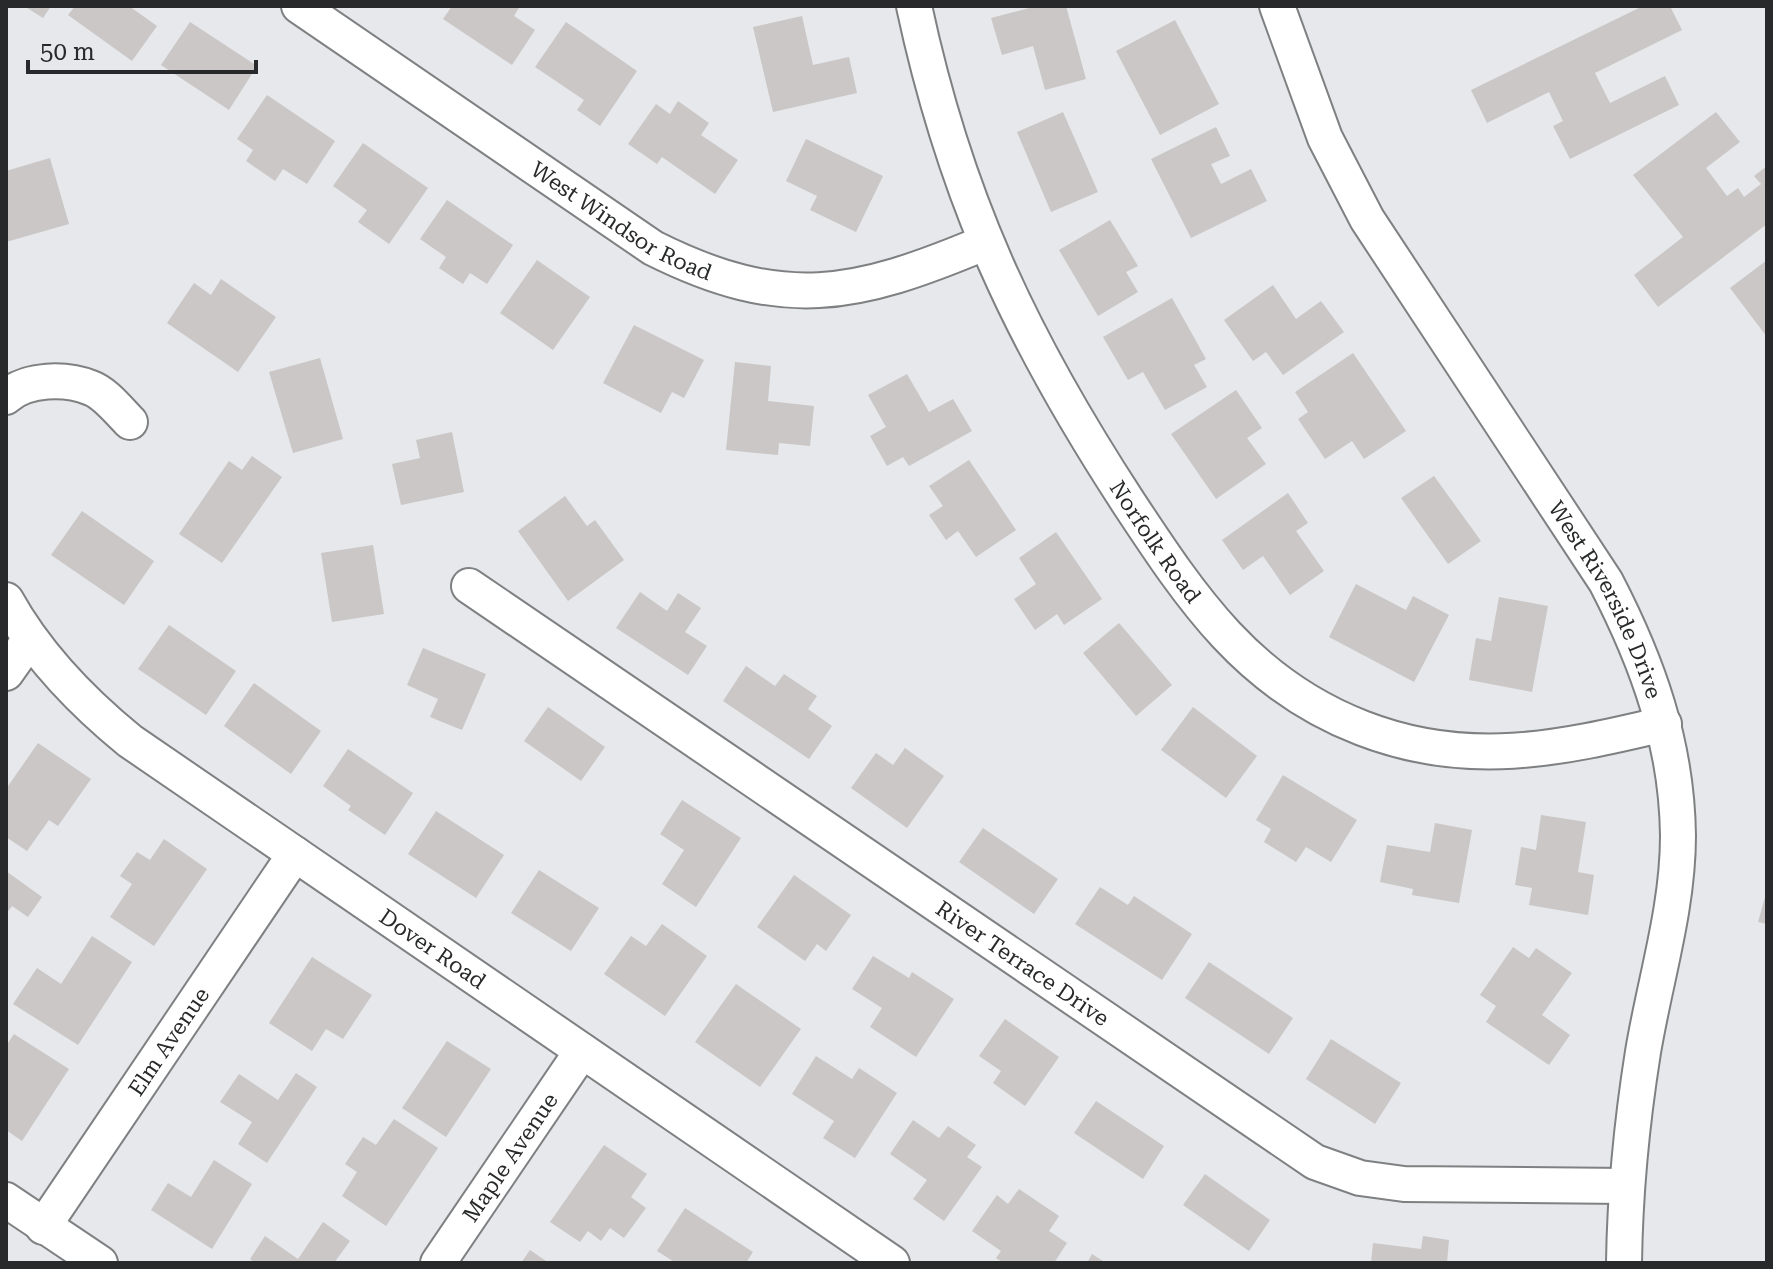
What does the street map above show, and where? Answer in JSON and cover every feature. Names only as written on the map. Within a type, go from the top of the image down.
[{"type":"street","name":"West Windsor Road","points":[[299,6],[653,248],[694,269],[753,285],[830,290],[875,284],[984,243]]},
{"type":"street","name":"Norfolk Road","points":[[914,6],[950,149],[984,243],[1024,329],[1070,412],[1183,585],[1232,645],[1272,678],[1315,706],[1362,728],[1437,749],[1488,753],[1540,751],[1664,724]]},
{"type":"street","name":"West Riverside Drive","points":[[1277,6],[1325,138],[1367,219],[1606,582],[1637,641],[1664,724],[1673,771],[1678,837],[1673,903],[1643,1051],[1627,1186],[1624,1263]]},
{"type":"street","points":[[6,397],[13,391],[54,380],[94,389],[130,422]]},
{"type":"street","name":"River Terrace Drive","points":[[469,586],[1315,1162],[1360,1178],[1404,1184],[1627,1186]]},
{"type":"street","name":"Dover Road","points":[[6,600],[30,639],[67,685],[130,741],[892,1263]]},
{"type":"street","points":[[6,673],[30,639]]},
{"type":"street","name":"Elm Avenue","points":[[43,1227],[295,854]]},
{"type":"street","name":"Maple Avenue","points":[[438,1263],[582,1051]]},
{"type":"street","points":[[6,1200],[100,1263]]},
{"type":"building","points":[[24,6],[51,6],[43,18]]},
{"type":"building","points":[[75,6],[129,6],[157,26],[132,61],[68,15]]},
{"type":"building","points":[[452,6],[520,6],[514,16],[535,30],[512,65],[443,19]]},
{"type":"building","points":[[1037,6],[1066,6],[1086,79],[1045,90],[1033,46],[1002,55],[991,18]]},
{"type":"building","points":[[1643,6],[1670,6],[1682,30],[1595,73],[1610,103],[1665,76],[1679,105],[1570,159],[1553,126],[1563,121],[1549,92],[1487,123],[1471,90]]},
{"type":"building","points":[[802,16],[813,65],[849,57],[857,93],[773,112],[753,27]]},
{"type":"building","points":[[1175,20],[1219,104],[1160,135],[1116,51]]},
{"type":"building","points":[[190,22],[257,66],[229,110],[161,65]]},
{"type":"building","points":[[566,22],[637,71],[600,126],[577,110],[584,100],[535,67]]},
{"type":"building","points":[[267,95],[335,141],[307,184],[283,169],[275,181],[246,161],[253,150],[237,139]]},
{"type":"building","points":[[678,101],[709,123],[701,135],[738,160],[715,194],[662,157],[657,164],[628,144],[656,104],[670,114]]},
{"type":"building","points":[[1063,112],[1098,192],[1051,212],[1017,132]]},
{"type":"building","points":[[1716,112],[1740,142],[1706,168],[1727,196],[1738,188],[1744,197],[1761,184],[1754,176],[1767,166],[1767,224],[1658,307],[1634,275],[1683,237],[1633,175]]},
{"type":"building","points":[[1216,127],[1230,156],[1211,164],[1221,184],[1251,169],[1267,201],[1191,238],[1151,159]]},
{"type":"building","points":[[806,139],[883,176],[856,232],[810,210],[817,196],[786,181]]},
{"type":"building","points":[[363,143],[428,188],[389,244],[358,222],[367,210],[333,186]]},
{"type":"building","points":[[50,158],[69,224],[6,242],[6,171]]},
{"type":"building","points":[[447,200],[513,245],[487,284],[470,273],[463,284],[439,268],[446,257],[420,239]]},
{"type":"building","points":[[1110,220],[1138,266],[1126,272],[1138,292],[1098,316],[1059,250]]},
{"type":"building","points":[[537,260],[590,297],[553,350],[500,313]]},
{"type":"building","points":[[1767,260],[1767,337],[1730,288]]},
{"type":"building","points":[[221,279],[276,317],[238,372],[167,323],[194,283],[211,295]]},
{"type":"building","points":[[1273,285],[1296,319],[1321,301],[1344,332],[1283,375],[1266,352],[1253,361],[1224,320]]},
{"type":"building","points":[[1172,298],[1206,359],[1194,365],[1207,387],[1165,410],[1143,372],[1128,380],[1103,337]]},
{"type":"building","points":[[634,325],[704,360],[684,398],[672,392],[661,413],[603,383]]},
{"type":"building","points":[[1353,353],[1406,431],[1364,459],[1352,441],[1325,459],[1298,419],[1308,412],[1295,392]]},
{"type":"building","points":[[320,358],[343,439],[293,453],[269,372]]},
{"type":"building","points":[[735,362],[771,366],[768,401],[814,406],[810,446],[779,443],[778,455],[726,450]]},
{"type":"building","points":[[907,374],[929,412],[953,399],[972,431],[909,466],[903,457],[887,466],[870,436],[886,427],[868,395]]},
{"type":"building","points":[[1236,390],[1262,428],[1247,438],[1266,464],[1216,499],[1171,434]]},
{"type":"building","points":[[452,432],[464,492],[401,505],[392,464],[420,458],[416,440]]},
{"type":"building","points":[[252,456],[282,477],[222,563],[179,534],[229,461],[242,470]]},
{"type":"building","points":[[969,460],[1016,530],[976,557],[958,531],[946,540],[929,515],[943,506],[929,486]]},
{"type":"building","points":[[1434,476],[1481,541],[1448,564],[1401,498]]},
{"type":"building","points":[[1288,493],[1308,523],[1296,531],[1324,571],[1290,595],[1263,556],[1243,570],[1222,540]]},
{"type":"building","points":[[565,496],[587,526],[595,520],[624,560],[568,601],[518,531]]},
{"type":"building","points":[[82,511],[154,561],[124,605],[51,555]]},
{"type":"building","points":[[1056,532],[1102,599],[1064,625],[1057,614],[1035,630],[1014,599],[1036,584],[1019,558]]},
{"type":"building","points":[[373,545],[384,614],[332,622],[321,553]]},
{"type":"building","points":[[1356,584],[1406,610],[1413,596],[1449,615],[1414,682],[1329,637]]},
{"type":"building","points":[[640,592],[667,611],[678,593],[701,608],[685,632],[707,646],[688,675],[616,628]]},
{"type":"building","points":[[1499,597],[1548,606],[1532,692],[1469,680],[1476,638],[1491,641]]},
{"type":"building","points":[[1119,623],[1172,685],[1136,716],[1083,653]]},
{"type":"building","points":[[169,625],[236,671],[206,715],[138,669]]},
{"type":"building","points":[[423,648],[486,674],[462,730],[430,717],[438,699],[407,685]]},
{"type":"building","points":[[746,666],[775,686],[784,674],[817,696],[808,709],[832,726],[809,759],[723,701]]},
{"type":"building","points":[[254,683],[321,731],[291,774],[224,726]]},
{"type":"building","points":[[548,707],[605,747],[581,781],[524,741]]},
{"type":"building","points":[[1193,707],[1257,756],[1226,798],[1161,750]]},
{"type":"building","points":[[38,743],[91,779],[58,826],[49,820],[27,851],[6,837],[6,789]]},
{"type":"building","points":[[905,748],[944,776],[907,828],[851,788],[876,753],[893,765]]},
{"type":"building","points":[[348,749],[413,793],[385,835],[348,810],[351,806],[323,786]]},
{"type":"building","points":[[1283,775],[1357,820],[1331,862],[1306,847],[1296,862],[1264,842],[1271,829],[1256,820]]},
{"type":"building","points":[[682,800],[741,838],[696,907],[662,884],[684,850],[660,834]]},
{"type":"building","points":[[436,811],[504,855],[476,898],[408,854]]},
{"type":"building","points":[[1541,815],[1586,822],[1578,872],[1594,875],[1588,915],[1529,905],[1532,888],[1515,885],[1521,847],[1536,850]]},
{"type":"building","points":[[1435,823],[1472,830],[1459,903],[1412,895],[1413,889],[1380,882],[1387,845],[1430,852]]},
{"type":"building","points":[[983,828],[1058,879],[1034,914],[959,862]]},
{"type":"building","points":[[164,839],[207,869],[154,946],[110,917],[132,884],[120,876],[137,852],[150,860]]},
{"type":"building","points":[[539,870],[599,908],[571,951],[511,913]]},
{"type":"building","points":[[6,871],[42,897],[28,917],[12,906],[6,914]]},
{"type":"building","points":[[794,875],[851,915],[826,951],[817,944],[805,961],[757,927]]},
{"type":"building","points":[[1100,887],[1128,905],[1134,896],[1192,934],[1162,980],[1075,924]]},
{"type":"building","points":[[1767,890],[1767,924],[1758,922]]},
{"type":"building","points":[[662,924],[707,956],[665,1016],[604,974],[631,936],[646,946]]},
{"type":"building","points":[[92,936],[132,962],[78,1045],[13,1004],[37,968],[61,984]]},
{"type":"building","points":[[1513,947],[1529,958],[1536,948],[1572,973],[1542,1015],[1570,1035],[1549,1065],[1486,1022],[1496,1006],[1480,995]]},
{"type":"building","points":[[873,956],[909,978],[912,972],[954,999],[916,1057],[870,1027],[882,1008],[852,989]]},
{"type":"building","points":[[312,957],[372,995],[343,1039],[326,1029],[312,1051],[269,1023]]},
{"type":"building","points":[[1209,962],[1293,1018],[1269,1054],[1185,998]]},
{"type":"building","points":[[736,984],[801,1029],[760,1087],[695,1042]]},
{"type":"building","points":[[1005,1019],[1059,1057],[1025,1106],[993,1083],[1001,1071],[979,1056]]},
{"type":"building","points":[[14,1034],[69,1069],[22,1141],[6,1130],[6,1046]]},
{"type":"building","points":[[1331,1039],[1401,1083],[1375,1124],[1306,1079]]},
{"type":"building","points":[[447,1041],[491,1069],[446,1137],[402,1108]]},
{"type":"building","points":[[816,1056],[852,1079],[859,1068],[897,1093],[855,1158],[823,1138],[834,1121],[792,1094]]},
{"type":"building","points":[[296,1073],[317,1087],[267,1163],[238,1144],[252,1122],[220,1102],[239,1074],[278,1100]]},
{"type":"building","points":[[1096,1101],[1164,1146],[1143,1179],[1074,1133]]},
{"type":"building","points":[[394,1119],[438,1148],[386,1226],[342,1196],[357,1172],[345,1164],[363,1137],[376,1145]]},
{"type":"building","points":[[913,1120],[939,1138],[948,1126],[976,1145],[967,1157],[982,1167],[944,1221],[913,1199],[927,1180],[890,1154]]},
{"type":"building","points":[[604,1145],[647,1174],[631,1197],[646,1208],[624,1238],[610,1228],[601,1241],[588,1231],[580,1242],[550,1222]]},
{"type":"building","points":[[214,1160],[252,1184],[212,1249],[151,1210],[168,1183],[191,1197]]},
{"type":"building","points":[[1205,1174],[1270,1220],[1249,1251],[1183,1205]]},
{"type":"building","points":[[1019,1189],[1059,1216],[1049,1231],[1067,1243],[1054,1263],[1004,1263],[996,1258],[1001,1251],[972,1231],[997,1195],[1008,1204]]},
{"type":"building","points":[[685,1208],[753,1252],[746,1263],[676,1263],[657,1251]]},
{"type":"building","points":[[323,1222],[350,1241],[334,1263],[255,1263],[250,1259],[265,1236],[298,1259]]},
{"type":"building","points":[[1423,1236],[1449,1240],[1447,1263],[1371,1263],[1373,1243],[1421,1249]]},
{"type":"building","points":[[530,1250],[549,1263],[521,1263]]},
{"type":"building","points":[[1092,1254],[1106,1263],[1087,1263]]}]
